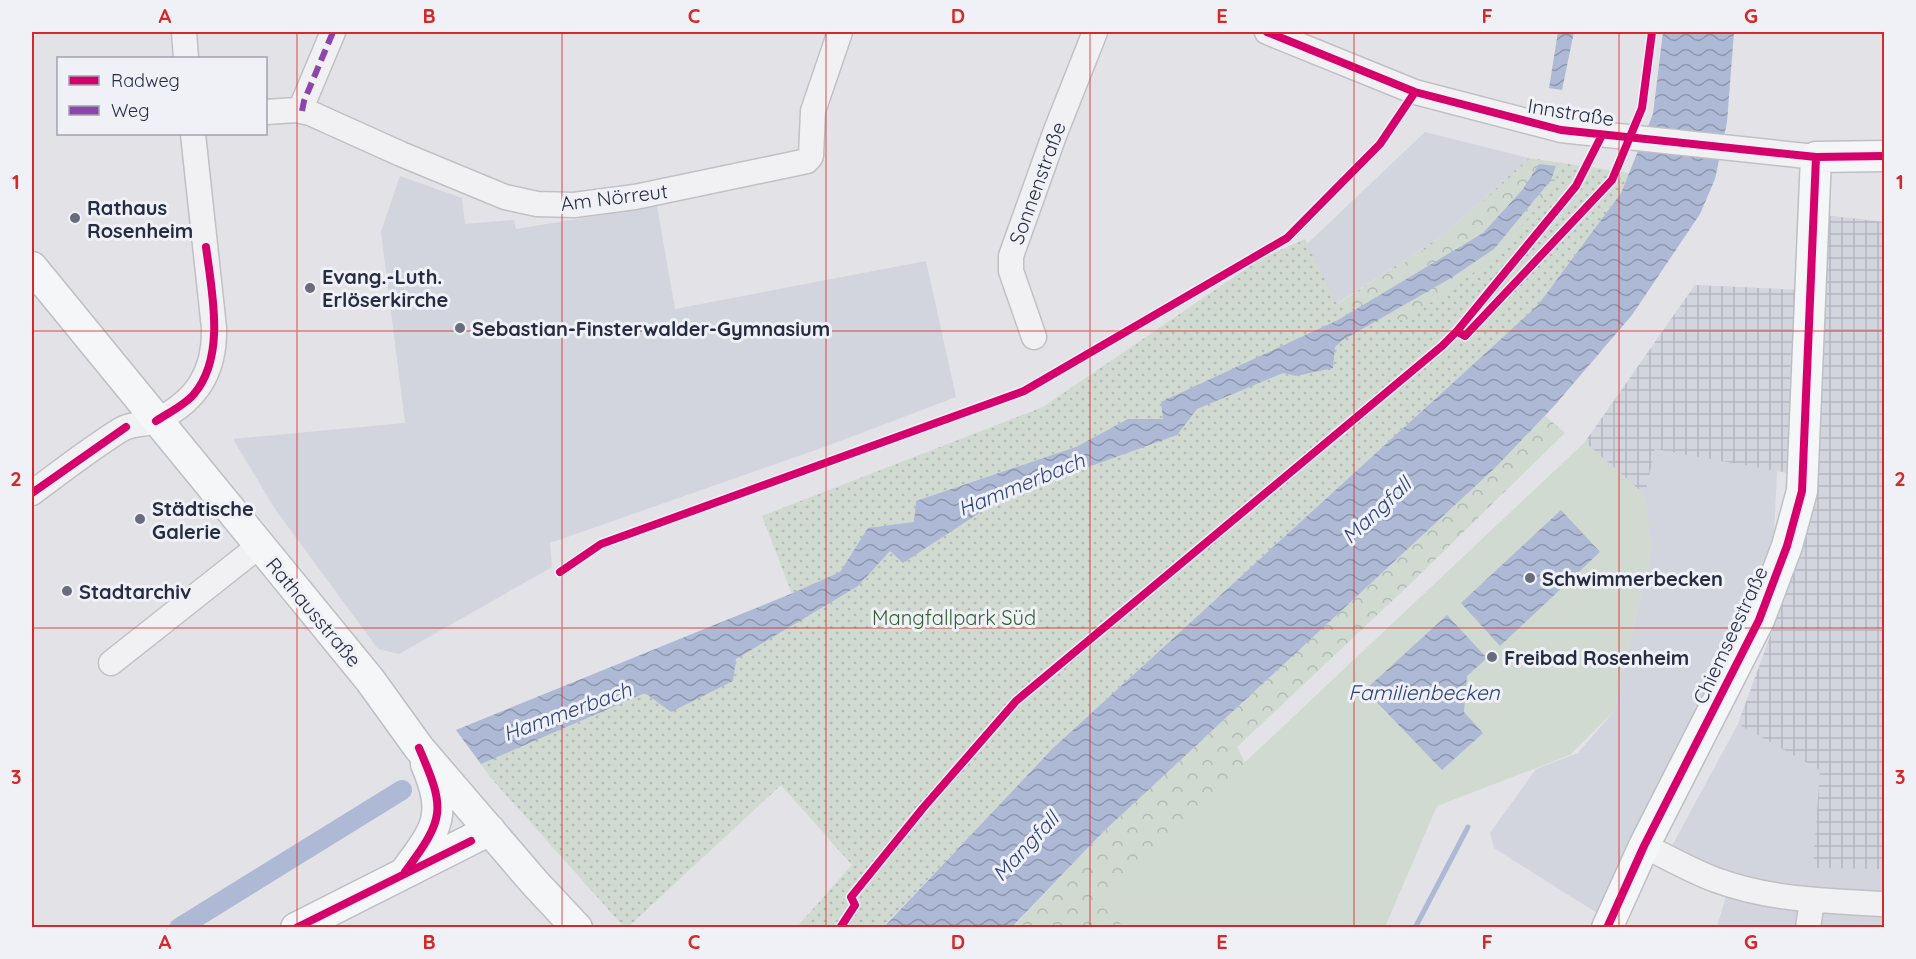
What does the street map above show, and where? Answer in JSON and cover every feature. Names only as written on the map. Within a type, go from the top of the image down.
[{"type":"main road","name":"Innstraße","points":[[1816,157],[1884,156]]},
{"type":"main road","name":"Chiemseestraße","points":[[1607,927],[1644,846],[1759,620],[1783,559],[1802,491],[1816,157]]},
{"type":"main road","name":"Rathausstraße","points":[[32,267],[370,680],[419,748],[534,882],[577,927]]},
{"type":"main road","points":[[404,875],[430,837],[438,819],[434,783],[419,748]]},
{"type":"main road","points":[[296,927],[490,830]]},
{"type":"street","points":[[184,32],[186,57]]},
{"type":"street","points":[[302,111],[333,32]]},
{"type":"street","name":"Am Nörreut","points":[[267,112],[302,111],[519,201],[574,205],[635,197],[807,161],[812,156],[813,111],[840,32]]},
{"type":"street","name":"Sonnenstraße","points":[[1034,337],[1011,271],[1011,256],[1055,133],[1095,32]]},
{"type":"street","name":"Innstraße","points":[[1267,32],[1432,97],[1561,130],[1816,157]]},
{"type":"street","points":[[32,493],[126,427],[156,421],[192,396],[209,369],[214,343],[209,272],[193,135]]},
{"type":"street","points":[[111,663],[259,546]]},
{"type":"street","points":[[1644,846],[1714,879],[1754,891],[1812,900],[1884,904]]},
{"type":"street","points":[[1808,927],[1812,900]]},
{"type":"shaded area","points":[[1425,132],[1529,158],[1442,236],[1336,304],[1307,244]]},
{"type":"shaded area","points":[[400,176],[462,198],[465,224],[514,220],[516,229],[657,206],[675,309],[926,261],[956,397],[827,446],[550,543],[552,567],[399,654],[378,649],[275,509],[233,439],[405,423],[381,232]]},
{"type":"shaded area","points":[[1823,215],[1884,222],[1884,927],[1717,927],[1726,896],[1667,855],[1738,724],[1797,563],[1812,477],[1777,471],[1773,556],[1752,605],[1597,913],[1494,848],[1490,833],[1536,769],[1578,753],[1614,711],[1652,548],[1585,442],[1695,285],[1800,290]]},
{"type":"shaded area","points":[[1823,215],[1884,222],[1884,869],[1813,868],[1820,770],[1738,724],[1797,563],[1811,477],[1655,449],[1645,495],[1585,442],[1695,285],[1800,290]]},
{"type":"green space","name":"Mangfallpark Süd","points":[[1529,158],[1629,173],[1621,193],[1538,305],[1052,749],[883,927],[797,927],[852,865],[781,785],[628,927],[624,927],[491,778],[456,730],[792,594],[762,516],[1043,407],[1262,258],[1305,239],[1337,304],[1442,236]]},
{"type":"green space","points":[[1529,160],[1561,165],[1551,191],[1494,258],[1405,321],[1337,305],[1443,238]]},
{"type":"green space","points":[[1545,416],[1565,433],[1410,584],[1237,747],[1253,779],[1163,927],[1124,927],[1121,924],[1117,928],[1012,928],[1102,833],[1498,465]]},
{"type":"green space","name":"Freibad Rosenheim","points":[[1585,442],[1645,495],[1652,548],[1614,711],[1570,755],[1437,806],[1385,927],[1124,927],[1103,906],[1242,765]]},
{"type":"water","points":[[1558,32],[1574,32],[1562,90],[1549,88]]},
{"type":"water","name":"Mangfall","points":[[1663,32],[1734,32],[1727,122],[1715,179],[1700,214],[1632,315],[1555,405],[1498,465],[1102,833],[1012,927],[883,928],[1052,749],[1538,305],[1621,193],[1653,114]]},
{"type":"water","points":[[1539,164],[1556,166],[1551,180],[1494,249],[1451,278],[1343,340],[1335,347],[1333,368],[1296,376],[1283,373],[1197,409],[1177,435],[1002,498],[903,563],[890,551],[858,586],[736,659],[733,681],[671,712],[645,693],[481,764],[456,730],[840,572],[868,528],[914,522],[916,501],[1076,447],[1128,419],[1163,419],[1161,402],[1338,320],[1483,233],[1523,189]]},
{"type":"water","name":"Schwimmerbecken","points":[[1561,510],[1600,552],[1500,646],[1461,603]]},
{"type":"water","name":"Familienbecken","points":[[1447,615],[1487,658],[1467,676],[1464,712],[1483,733],[1442,770],[1365,690]]},
{"type":"waterway","name":"Hammerbach","points":[[179,928],[402,790]]},
{"type":"waterway","points":[[1415,928],[1468,827]]},
{"type":"marked path","points":[[302,111],[333,32]]},
{"type":"cycle path","points":[[1267,32],[1415,92],[1561,130],[1816,157],[1884,156]]},
{"type":"cycle path","points":[[1460,333],[1465,336],[1612,180],[1642,108],[1652,32]]},
{"type":"cycle path","points":[[560,572],[601,544],[1024,391],[1287,238],[1380,144],[1415,92]]},
{"type":"cycle path","points":[[840,928],[855,905],[851,897],[923,808],[1016,701],[1442,346],[1457,331],[1576,186],[1602,135]]},
{"type":"cycle path","points":[[1607,928],[1644,846],[1759,620],[1787,546],[1802,491],[1816,157]]},
{"type":"cycle path","points":[[156,421],[194,394],[204,379],[210,361],[214,324],[206,247]]},
{"type":"cycle path","points":[[32,493],[126,427]]},
{"type":"cycle path","points":[[405,872],[428,839],[437,813],[434,786],[419,748]]},
{"type":"cycle path","points":[[296,928],[471,841]]},
{"type":"place","name":"Rathaus Rosenheim","points":[[75,218]]},
{"type":"place","name":"Evang.-Luth. Erlöserkirche","points":[[310,288]]},
{"type":"place","name":"Sebastian-Finsterwalder-Gymnasium","points":[[460,328]]},
{"type":"place","name":"Städtische Galerie","points":[[140,519]]},
{"type":"place","name":"Schwimmerbecken","points":[[1530,578]]},
{"type":"place","name":"Stadtarchiv","points":[[67,591]]},
{"type":"place","name":"Freibad Rosenheim","points":[[1492,657]]}]
